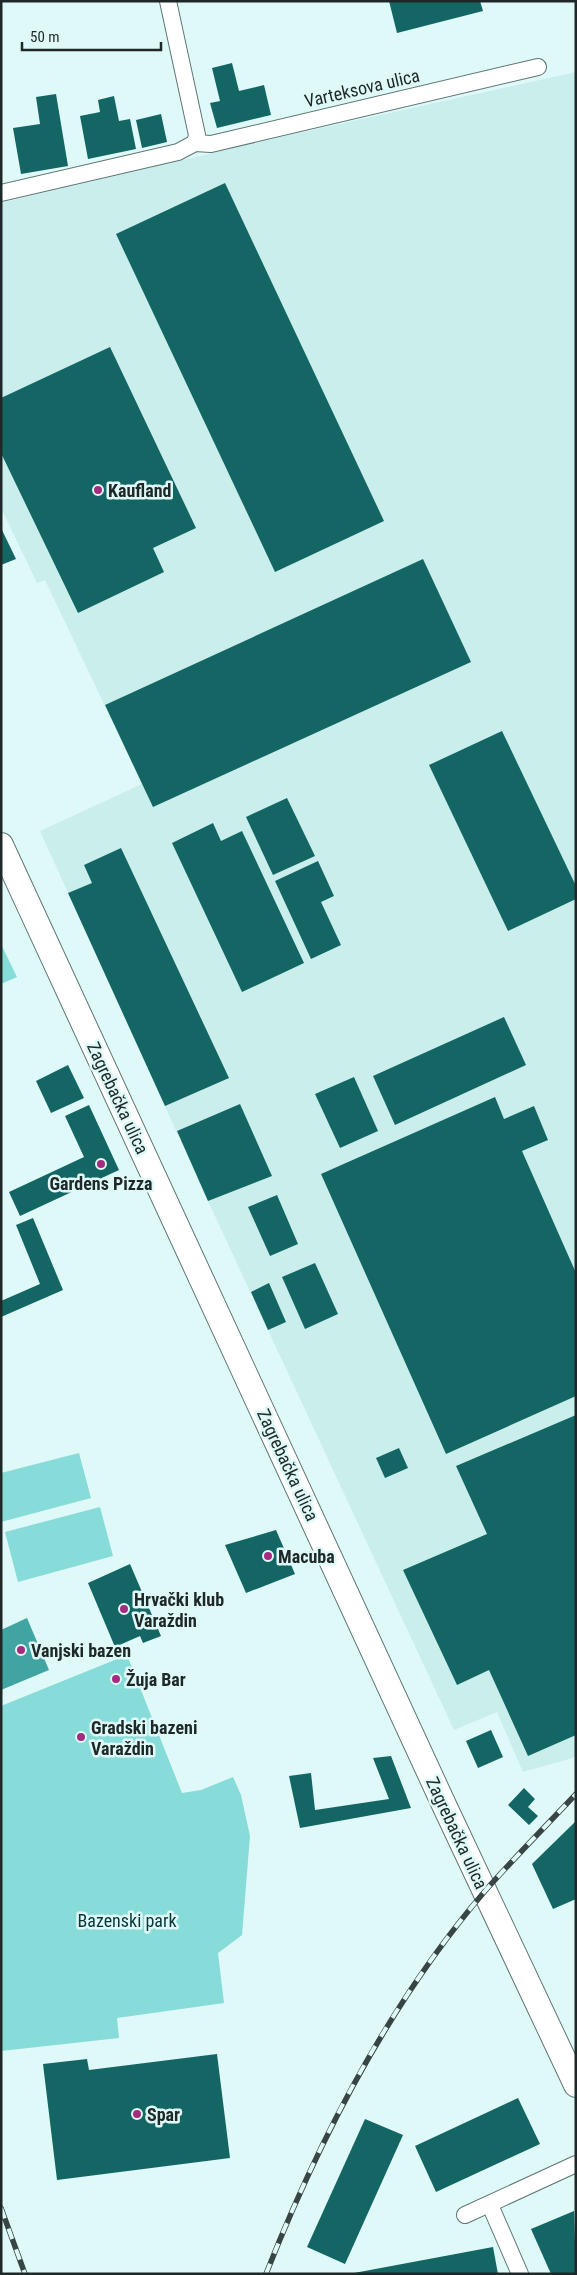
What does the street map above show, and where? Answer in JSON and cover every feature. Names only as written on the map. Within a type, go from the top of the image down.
[{"type":"main road","name":"Zagrebačka ulica","points":[[1,845],[444,1806],[576,2085]]},
{"type":"street","points":[[168,1],[197,135],[195,143]]},
{"type":"street","name":"Varteksova ulica","points":[[1,194],[178,152],[195,143],[211,144],[538,67]]},
{"type":"street","points":[[465,2215],[576,2164]]},
{"type":"street","points":[[490,2205],[520,2274]]},
{"type":"shaded area","points":[[576,72],[576,1757],[523,1772],[497,1712],[454,1730],[208,1201],[40,831],[142,784],[45,580],[37,583],[1,508],[1,203],[285,136]]},
{"type":"shaded area","name":"Vanjski bazen","points":[[27,1618],[49,1670],[1,1690],[1,1630]]},
{"type":"green space","points":[[1,944],[17,977],[1,984]]},
{"type":"green space","points":[[79,1453],[91,1498],[1,1522],[1,1473]]},
{"type":"green space","points":[[100,1507],[113,1556],[18,1582],[5,1532]]},
{"type":"green space","name":"Bazenski park","points":[[127,1655],[182,1793],[201,1790],[233,1777],[241,1795],[250,1836],[242,1935],[218,1953],[224,2003],[117,2018],[119,2038],[1,2051],[1,1706]]},
{"type":"building","points":[[389,1],[480,1],[483,11],[397,33]]},
{"type":"building","points":[[232,63],[239,91],[264,85],[271,115],[217,128],[210,103],[220,101],[212,68]]},
{"type":"building","points":[[56,94],[68,166],[21,174],[13,128],[40,124],[36,97]]},
{"type":"building","points":[[114,96],[119,121],[130,119],[136,149],[88,159],[80,116],[100,112],[98,100]]},
{"type":"building","points":[[161,114],[167,142],[142,148],[136,120]]},
{"type":"building","points":[[225,183],[384,521],[275,572],[116,234]]},
{"type":"building","name":"Kaufland","points":[[110,347],[196,528],[153,548],[164,572],[78,613],[1,453],[1,398]]},
{"type":"building","points":[[1,528],[16,559],[1,565]]},
{"type":"building","points":[[423,559],[471,662],[153,807],[105,705]]},
{"type":"building","points":[[502,731],[576,886],[576,899],[508,931],[429,765]]},
{"type":"building","points":[[287,798],[315,856],[273,875],[246,817]]},
{"type":"building","points":[[213,823],[221,841],[242,831],[304,963],[242,992],[172,843]]},
{"type":"building","points":[[121,848],[229,1078],[165,1106],[68,893],[92,883],[84,865]]},
{"type":"building","points":[[318,861],[334,896],[321,902],[341,945],[311,959],[275,881]]},
{"type":"building","points":[[504,1017],[526,1065],[395,1125],[373,1076]]},
{"type":"building","points":[[68,1065],[84,1098],[51,1113],[36,1081]]},
{"type":"building","points":[[354,1077],[378,1131],[340,1148],[315,1094]]},
{"type":"building","points":[[495,1097],[504,1119],[534,1106],[548,1140],[522,1151],[576,1273],[576,1396],[446,1454],[321,1174]]},
{"type":"building","points":[[240,1104],[272,1176],[208,1201],[177,1131]]},
{"type":"building","points":[[89,1105],[119,1170],[20,1216],[9,1192],[84,1157],[65,1116]]},
{"type":"building","points":[[277,1195],[298,1244],[270,1256],[248,1207]]},
{"type":"building","points":[[33,1218],[63,1290],[1,1317],[1,1301],[40,1284],[16,1225]]},
{"type":"building","points":[[315,1263],[338,1314],[305,1329],[282,1277]]},
{"type":"building","points":[[269,1283],[286,1322],[268,1330],[251,1292]]},
{"type":"building","points":[[576,1415],[576,1735],[528,1756],[489,1670],[457,1685],[403,1570],[487,1534],[456,1466]]},
{"type":"building","points":[[399,1448],[408,1468],[385,1478],[376,1458]]},
{"type":"building","points":[[276,1530],[295,1574],[246,1593],[225,1545]]},
{"type":"building","name":"Hrvački klub Varaždin","points":[[130,1564],[161,1636],[143,1643],[140,1636],[115,1647],[88,1583]]},
{"type":"building","points":[[491,1730],[503,1757],[478,1768],[466,1741]]},
{"type":"building","points":[[391,1756],[411,1808],[300,1828],[289,1776],[311,1773],[315,1810],[389,1799],[373,1758]]},
{"type":"building","points":[[524,1788],[535,1799],[528,1807],[538,1816],[529,1825],[508,1805]]},
{"type":"building","points":[[576,1821],[576,1899],[553,1909],[532,1864]]},
{"type":"building","name":"Spar","points":[[217,2054],[230,2158],[57,2180],[43,2064],[87,2059],[89,2070]]},
{"type":"building","points":[[518,2098],[540,2144],[436,2192],[415,2146]]},
{"type":"building","points":[[365,2119],[403,2135],[345,2264],[307,2247]]},
{"type":"building","points":[[574,2211],[576,2274],[551,2274],[531,2229]]},
{"type":"building","points":[[493,2247],[498,2274],[354,2274],[354,2273]]},
{"type":"railway","points":[[266,2274],[287,2223],[334,2122],[388,2025],[450,1934],[485,1891],[576,1794]]},
{"type":"railway","points":[[1,2208],[25,2274]]},
{"type":"place","name":"Kaufland","points":[[98,490]]},
{"type":"place","name":"Gardens Pizza","points":[[101,1164]]},
{"type":"place","name":"Macuba","points":[[268,1556]]},
{"type":"place","name":"Hrvački klub Varaždin","points":[[124,1609]]},
{"type":"place","name":"Vanjski bazen","points":[[21,1650]]},
{"type":"place","name":"Žuja Bar","points":[[116,1679]]},
{"type":"place","name":"Gradski bazeni Varaždin","points":[[81,1737]]},
{"type":"place","name":"Spar","points":[[137,2114]]}]
